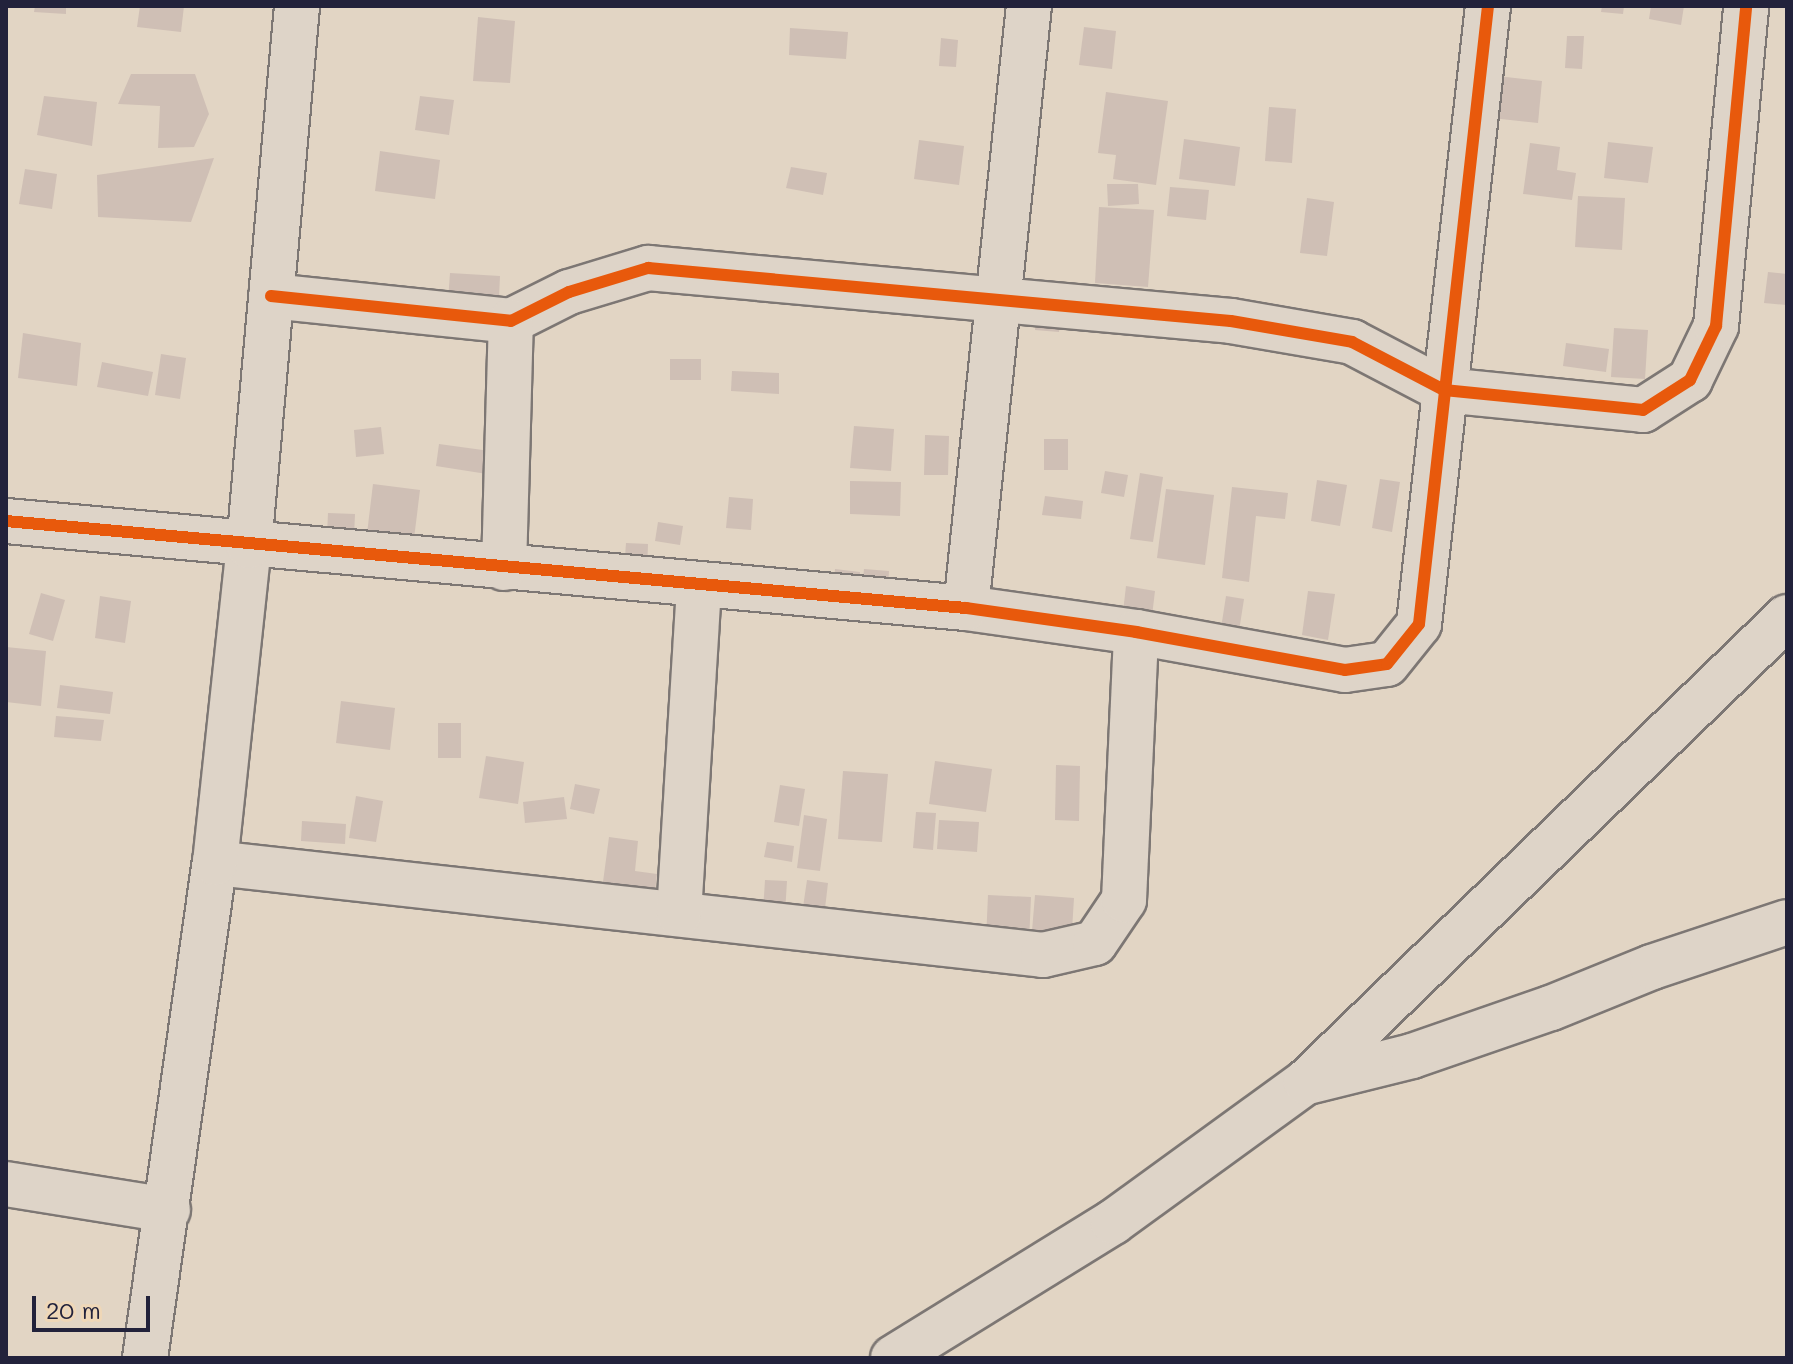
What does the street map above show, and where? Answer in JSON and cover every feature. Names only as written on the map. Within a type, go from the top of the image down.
[{"type":"street","points":[[145,1358],[215,863],[249,546],[297,6]]},
{"type":"street","points":[[966,608],[1029,6]]},
{"type":"street","points":[[6,521],[249,546],[966,608],[1136,632],[1345,670],[1387,664],[1419,624],[1488,6]]},
{"type":"street","points":[[271,296],[511,321],[569,292],[648,268],[1231,321],[1352,342],[1444,390],[1643,410],[1690,380],[1716,326],[1746,6]]},
{"type":"street","points":[[504,568],[511,321]]},
{"type":"street","points":[[679,914],[699,586]]},
{"type":"street","points":[[893,1358],[1113,1222],[1306,1082],[1787,617]]},
{"type":"street","points":[[215,863],[1043,955],[1095,943],[1124,900],[1136,632]]},
{"type":"street","points":[[1306,1082],[1412,1056],[1551,1008],[1652,967],[1787,922]]},
{"type":"street","points":[[6,1184],[168,1210]]},
{"type":"building","points":[[35,6],[66,6],[66,14],[34,12]]},
{"type":"building","points":[[140,6],[184,6],[181,32],[137,27]]},
{"type":"building","points":[[1602,6],[1624,6],[1623,14],[1601,12]]},
{"type":"building","points":[[1651,6],[1684,6],[1681,25],[1649,19]]},
{"type":"building","points":[[478,17],[515,21],[510,83],[473,81]]},
{"type":"building","points":[[1084,27],[1116,31],[1112,69],[1079,65]]},
{"type":"building","points":[[790,28],[848,32],[846,59],[789,55]]},
{"type":"building","points":[[1567,36],[1584,36],[1582,69],[1565,68]]},
{"type":"building","points":[[941,38],[958,40],[956,67],[939,66]]},
{"type":"building","points":[[131,74],[195,74],[209,114],[194,147],[158,148],[160,106],[118,104]]},
{"type":"building","points":[[1497,76],[1542,81],[1538,123],[1492,118]]},
{"type":"building","points":[[1106,92],[1168,101],[1156,185],[1113,179],[1116,155],[1098,153]]},
{"type":"building","points":[[44,96],[97,102],[92,146],[37,135]]},
{"type":"building","points":[[420,96],[454,100],[449,135],[415,130]]},
{"type":"building","points":[[1269,107],[1296,109],[1292,163],[1265,161]]},
{"type":"building","points":[[1184,139],[1240,147],[1235,186],[1179,179]]},
{"type":"building","points":[[919,140],[964,146],[959,185],[914,179]]},
{"type":"building","points":[[1608,142],[1653,147],[1648,183],[1604,178]]},
{"type":"building","points":[[1530,143],[1560,147],[1557,170],[1576,173],[1572,200],[1523,194]]},
{"type":"building","points":[[380,151],[440,160],[435,199],[375,191]]},
{"type":"building","points":[[214,158],[191,222],[98,217],[97,175]]},
{"type":"building","points":[[791,167],[827,173],[823,195],[786,188]]},
{"type":"building","points":[[25,169],[57,174],[52,209],[19,204]]},
{"type":"building","points":[[1107,184],[1138,184],[1139,204],[1108,206]]},
{"type":"building","points":[[1170,187],[1209,190],[1206,220],[1167,216]]},
{"type":"building","points":[[1578,196],[1625,198],[1622,250],[1575,247]]},
{"type":"building","points":[[1307,198],[1334,202],[1327,256],[1300,253]]},
{"type":"building","points":[[1099,207],[1154,210],[1148,287],[1095,283]]},
{"type":"building","points":[[1768,272],[1787,274],[1787,305],[1764,303]]},
{"type":"building","points":[[450,273],[500,276],[498,318],[447,315]]},
{"type":"building","points":[[1038,308],[1061,310],[1059,332],[1035,330]]},
{"type":"building","points":[[1614,328],[1648,330],[1645,379],[1611,377]]},
{"type":"building","points":[[23,333],[81,343],[77,386],[18,378]]},
{"type":"building","points":[[1566,343],[1609,349],[1606,372],[1563,366]]},
{"type":"building","points":[[161,354],[186,358],[180,399],[155,395]]},
{"type":"building","points":[[670,359],[701,359],[701,380],[670,380]]},
{"type":"building","points":[[102,362],[153,372],[148,396],[97,387]]},
{"type":"building","points":[[732,371],[779,373],[779,394],[731,391]]},
{"type":"building","points":[[854,426],[894,429],[891,471],[850,468]]},
{"type":"building","points":[[381,427],[384,454],[356,457],[354,430]]},
{"type":"building","points":[[925,435],[949,436],[948,475],[924,475]]},
{"type":"building","points":[[1044,439],[1068,439],[1068,470],[1044,470]]},
{"type":"building","points":[[439,444],[490,451],[487,474],[436,466]]},
{"type":"building","points":[[1105,471],[1128,475],[1124,497],[1101,493]]},
{"type":"building","points":[[1140,473],[1163,477],[1153,542],[1130,539]]},
{"type":"building","points":[[1380,479],[1400,482],[1392,532],[1372,528]]},
{"type":"building","points":[[1317,480],[1347,485],[1340,526],[1311,521]]},
{"type":"building","points":[[850,481],[901,482],[900,516],[850,514]]},
{"type":"building","points":[[373,484],[420,490],[413,547],[366,542]]},
{"type":"building","points":[[1232,487],[1288,493],[1285,519],[1256,516],[1249,582],[1222,578]]},
{"type":"building","points":[[1166,489],[1214,495],[1205,565],[1157,558]]},
{"type":"building","points":[[1045,496],[1083,501],[1081,519],[1042,515]]},
{"type":"building","points":[[729,497],[753,499],[751,530],[726,528]]},
{"type":"building","points":[[328,513],[355,514],[354,536],[327,535]]},
{"type":"building","points":[[658,522],[683,526],[680,545],[655,541]]},
{"type":"building","points":[[626,543],[648,544],[647,572],[624,571]]},
{"type":"building","points":[[835,569],[860,572],[858,595],[833,593]]},
{"type":"building","points":[[864,569],[889,571],[887,602],[861,599]]},
{"type":"building","points":[[1126,586],[1155,591],[1152,616],[1123,612]]},
{"type":"building","points":[[1308,591],[1335,594],[1328,640],[1302,635]]},
{"type":"building","points":[[41,593],[65,600],[53,641],[29,634]]},
{"type":"building","points":[[100,596],[131,601],[125,643],[95,638]]},
{"type":"building","points":[[1226,596],[1244,599],[1239,631],[1221,628]]},
{"type":"building","points":[[6,647],[46,651],[41,706],[6,702]]},
{"type":"building","points":[[60,685],[113,692],[110,714],[57,708]]},
{"type":"building","points":[[341,701],[395,708],[390,750],[336,743]]},
{"type":"building","points":[[56,716],[104,720],[101,741],[54,737]]},
{"type":"building","points":[[438,723],[461,723],[461,758],[438,758]]},
{"type":"building","points":[[486,756],[524,762],[518,804],[479,798]]},
{"type":"building","points":[[935,761],[992,769],[986,812],[929,804]]},
{"type":"building","points":[[1056,765],[1080,766],[1079,821],[1055,820]]},
{"type":"building","points":[[843,771],[888,774],[882,842],[838,839]]},
{"type":"building","points":[[575,784],[600,789],[594,814],[570,809]]},
{"type":"building","points":[[780,785],[805,789],[799,826],[774,822]]},
{"type":"building","points":[[356,796],[383,801],[376,842],[349,838]]},
{"type":"building","points":[[564,797],[567,819],[525,823],[523,802]]},
{"type":"building","points":[[916,812],[936,813],[933,850],[913,848]]},
{"type":"building","points":[[804,815],[827,819],[820,871],[797,868]]},
{"type":"building","points":[[939,820],[979,822],[977,852],[937,849]]},
{"type":"building","points":[[302,821],[346,824],[345,844],[301,841]]},
{"type":"building","points":[[609,837],[638,841],[635,871],[657,874],[652,918],[599,912]]},
{"type":"building","points":[[767,842],[794,846],[792,862],[764,857]]},
{"type":"building","points":[[765,880],[787,881],[785,913],[763,911]]},
{"type":"building","points":[[807,880],[828,883],[824,917],[802,914]]},
{"type":"building","points":[[988,895],[1031,897],[1029,942],[986,940]]},
{"type":"building","points":[[1035,895],[1074,898],[1071,946],[1031,943]]},
{"type":"cycle path","points":[[6,521],[966,608],[1136,632],[1345,670],[1387,664],[1419,624],[1488,6]]},
{"type":"cycle path","points":[[271,296],[511,321],[569,292],[648,268],[1231,321],[1352,342],[1444,390],[1643,410],[1690,380],[1716,326],[1746,6]]}]
